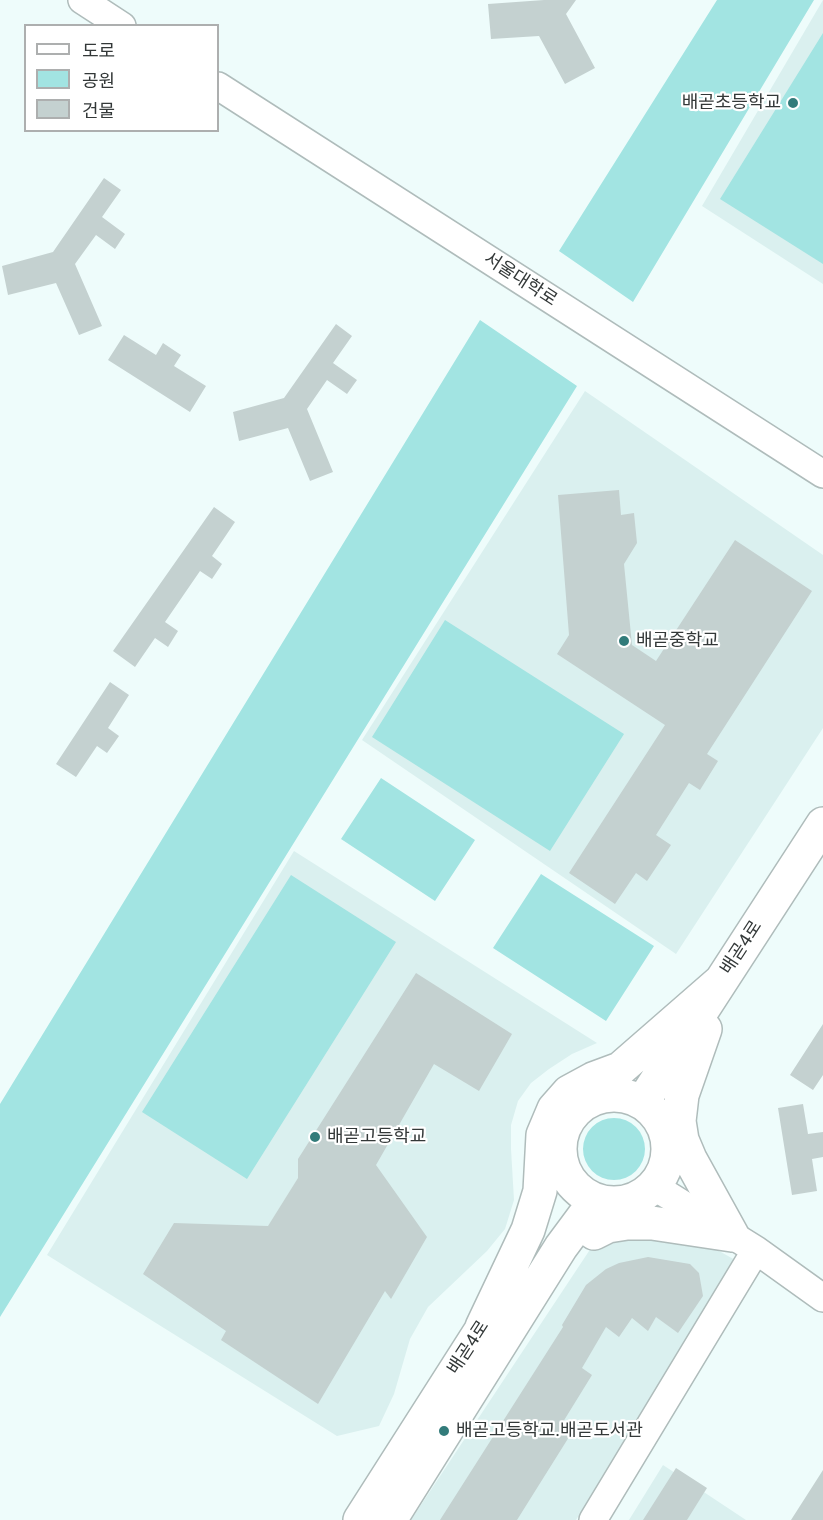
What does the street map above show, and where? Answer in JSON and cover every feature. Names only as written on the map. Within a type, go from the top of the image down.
[{"type":"main road","name":"배곧4로","points":[[642,1103],[823,824]]},
{"type":"main road","points":[[721,981],[682,1095],[679,1121],[682,1140],[690,1159],[744,1243]]},
{"type":"main road","points":[[492,1334],[540,1191],[543,1135],[554,1109],[569,1092],[593,1079],[620,1069],[721,981]]},
{"type":"main road","points":[[618,1094],[635,1098],[642,1103],[650,1107],[661,1121],[668,1137],[669,1155],[664,1172],[655,1187],[641,1197],[624,1203],[606,1204],[588,1198],[574,1186],[564,1171],[560,1153],[562,1134],[570,1117],[582,1104],[599,1096],[618,1094]]},
{"type":"main road","name":"배곧4로","points":[[390,1520],[553,1219],[564,1171]]},
{"type":"main road","name":"배곧4로","points":[[360,1520],[492,1334],[584,1216],[594,1207],[606,1204]]},
{"type":"main road","points":[[492,1334],[592,1234],[609,1226],[652,1223],[744,1243]]},
{"type":"street","points":[[82,0],[119,24]]},
{"type":"street","name":"서울대학로","points":[[219,87],[823,474]]},
{"type":"street","points":[[655,1187],[744,1243],[823,1298]]},
{"type":"street","points":[[593,1520],[744,1243]]},
{"type":"shaded area","name":"배곧초등학교","points":[[823,0],[823,284],[702,206]]},
{"type":"shaded area","name":"배곧중학교","points":[[585,391],[823,555],[823,728],[676,954],[362,740]]},
{"type":"shaded area","name":"배곧고등학교","points":[[294,851],[597,1043],[572,1054],[549,1069],[531,1083],[518,1101],[511,1125],[514,1200],[505,1229],[487,1251],[428,1307],[410,1339],[394,1394],[379,1426],[337,1436],[47,1255]]},
{"type":"shaded area","points":[[676,1227],[737,1261],[576,1520],[411,1520],[589,1251],[602,1235]]},
{"type":"shaded area","points":[[663,1465],[746,1520],[629,1520]]},
{"type":"green space","points":[[717,0],[814,0],[633,302],[559,251]]},
{"type":"green space","name":"배곧초등학교","points":[[823,33],[823,264],[720,199]]},
{"type":"green space","points":[[480,320],[577,386],[0,1317],[0,1104]]},
{"type":"green space","points":[[445,620],[624,734],[550,851],[372,737]]},
{"type":"green space","points":[[381,778],[475,840],[435,901],[341,839]]},
{"type":"green space","points":[[541,874],[654,946],[606,1021],[493,948]]},
{"type":"green space","points":[[291,875],[396,942],[247,1179],[142,1112]]},
{"type":"green space","points":[[614,1118],[626,1120],[636,1127],[643,1137],[645,1149],[643,1161],[636,1171],[626,1178],[614,1180],[602,1178],[592,1171],[585,1161],[583,1149],[585,1137],[592,1127],[602,1120]]},
{"type":"building","points":[[576,0],[566,14],[595,68],[565,84],[539,36],[491,39],[488,4]]},
{"type":"building","points":[[104,178],[121,190],[102,217],[125,234],[115,249],[96,235],[75,264],[102,326],[79,335],[56,283],[8,295],[2,266],[53,252]]},
{"type":"building","points":[[336,324],[352,336],[333,363],[357,380],[347,394],[327,380],[307,409],[333,472],[310,481],[288,428],[239,441],[233,412],[284,398]]},
{"type":"building","points":[[124,335],[156,355],[163,343],[181,355],[174,366],[206,386],[190,412],[108,360]]},
{"type":"building","points":[[619,490],[621,515],[634,513],[637,543],[624,564],[632,645],[656,661],[735,540],[812,591],[707,754],[718,761],[700,790],[689,783],[656,835],[671,845],[647,881],[636,873],[615,904],[569,873],[665,725],[557,654],[569,635],[558,495]]},
{"type":"building","points":[[214,507],[235,522],[212,556],[222,564],[212,579],[200,571],[165,622],[178,631],[168,647],[155,638],[135,667],[113,651]]},
{"type":"building","points":[[110,682],[129,695],[108,728],[119,736],[107,753],[97,746],[76,777],[56,764]]},
{"type":"building","points":[[416,973],[512,1034],[479,1091],[434,1064],[376,1165],[427,1237],[391,1299],[385,1291],[318,1404],[221,1340],[226,1331],[143,1274],[174,1223],[268,1226],[298,1178],[298,1159]]},
{"type":"building","points":[[823,1024],[823,1075],[813,1090],[790,1075]]},
{"type":"building","points":[[803,1104],[808,1134],[823,1132],[823,1157],[812,1159],[817,1191],[792,1195],[778,1108]]},
{"type":"building","points":[[648,1257],[690,1264],[699,1273],[703,1296],[678,1333],[656,1317],[648,1331],[632,1318],[619,1337],[606,1327],[582,1368],[592,1375],[563,1422],[574,1429],[517,1520],[440,1520],[563,1327],[562,1325],[586,1285],[606,1269],[619,1263]]},
{"type":"building","points":[[676,1468],[707,1488],[687,1520],[643,1520]]},
{"type":"building","points":[[823,1470],[823,1520],[791,1520]]},
{"type":"place","name":"배곧초등학교","points":[[793,103]]},
{"type":"place","name":"배곧중학교","points":[[624,641]]},
{"type":"place","name":"배곧고등학교","points":[[315,1137]]},
{"type":"place","name":"배곧고등학교.배곧도서관","points":[[444,1431]]}]
